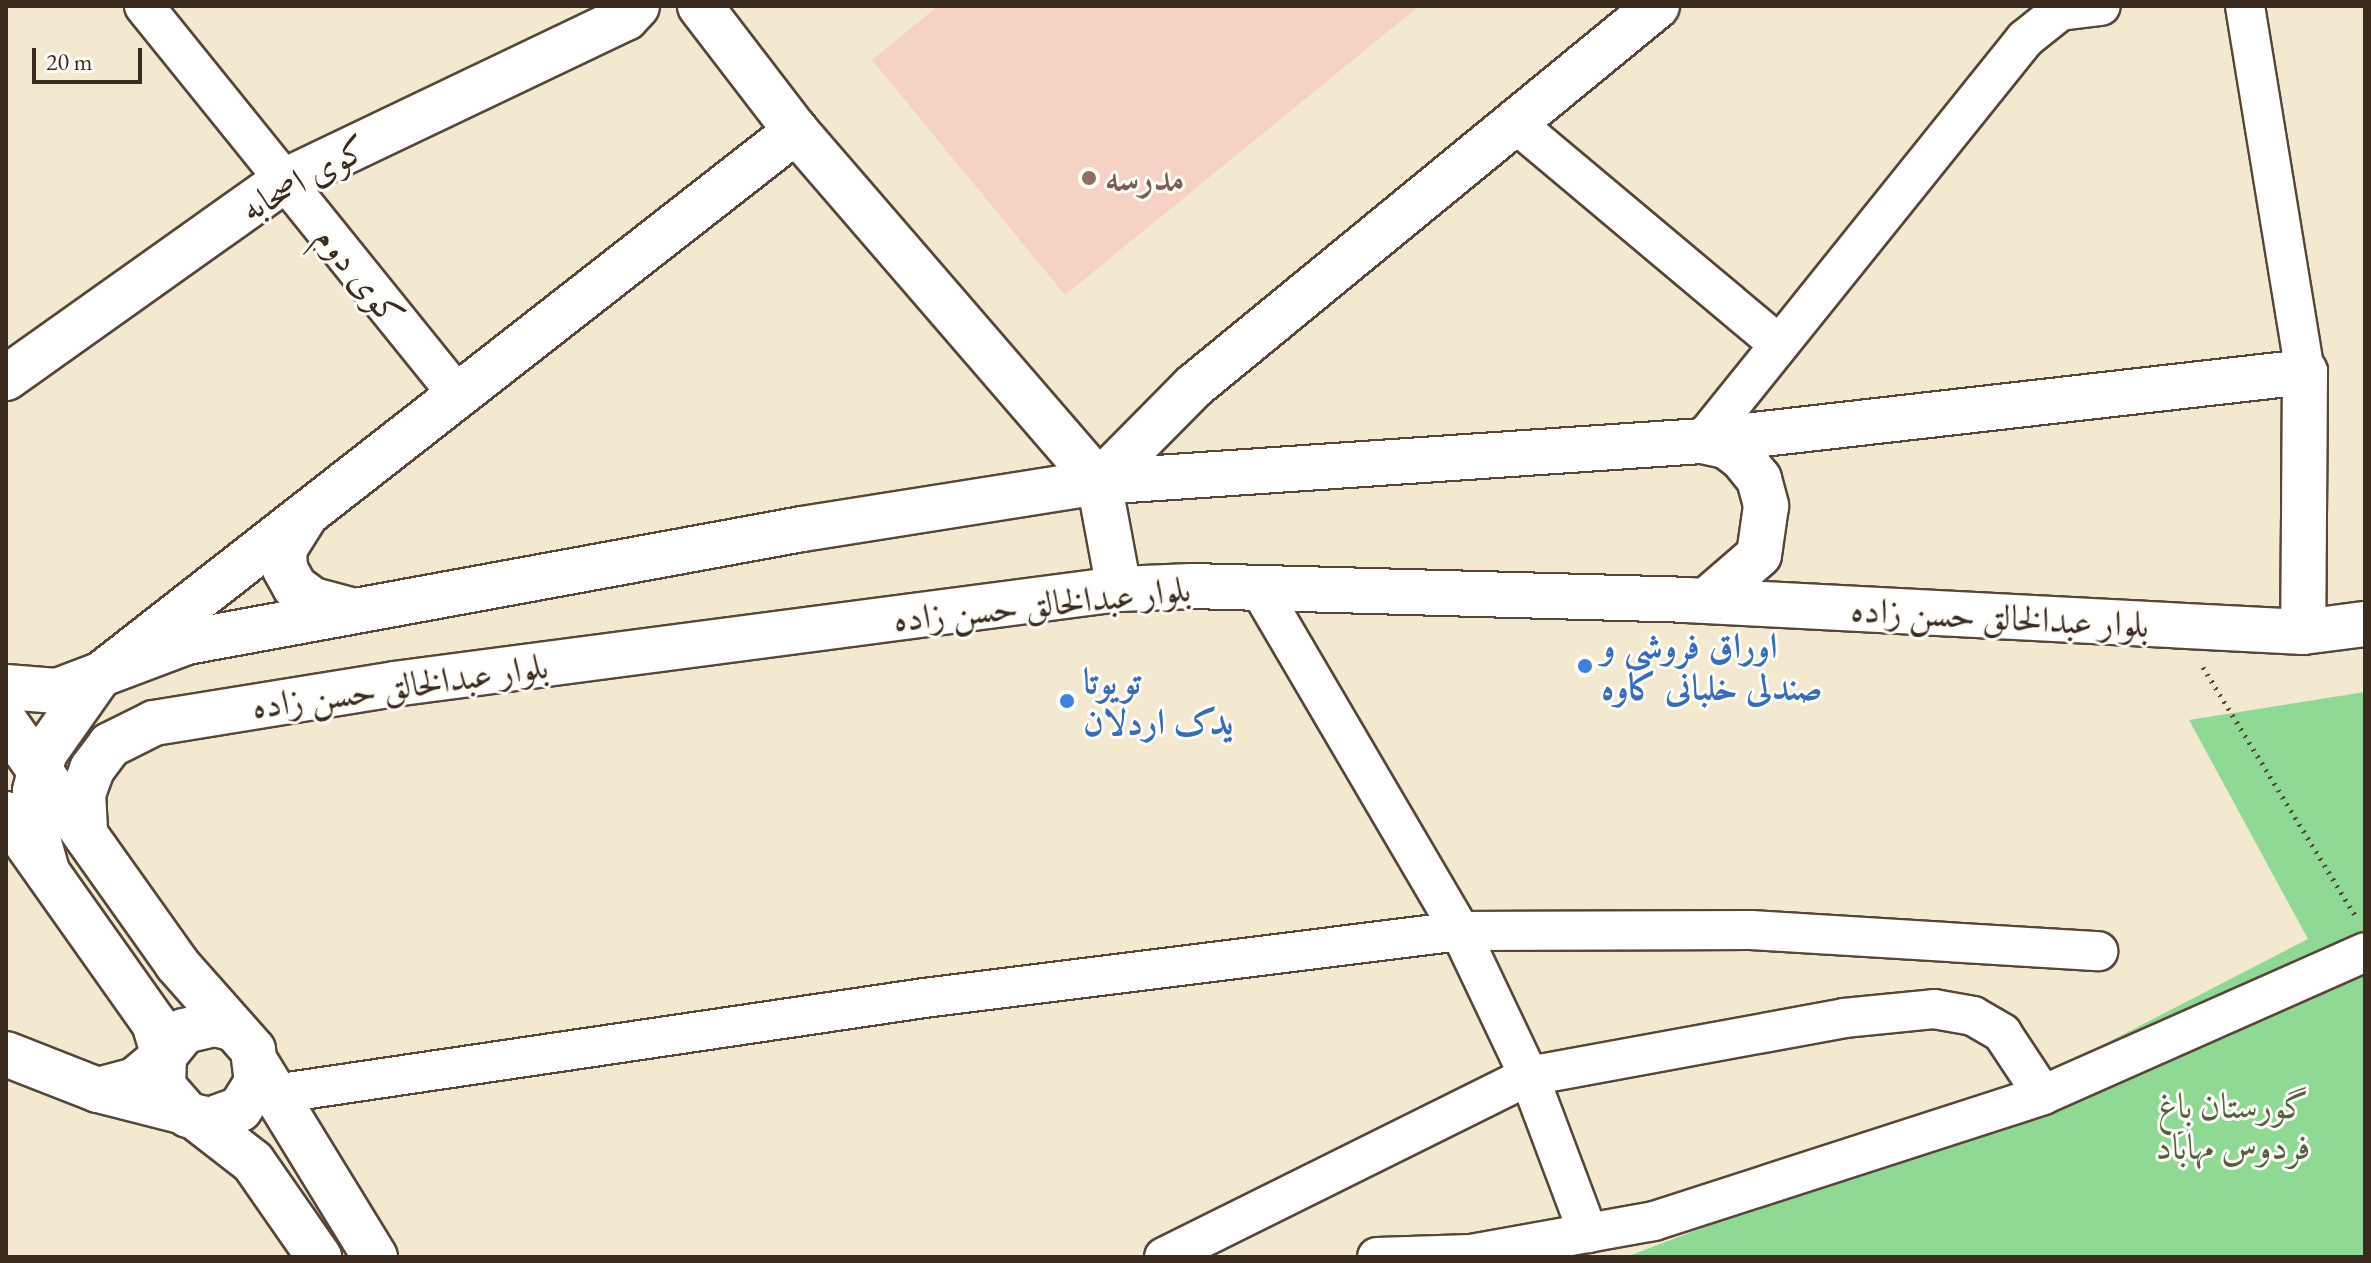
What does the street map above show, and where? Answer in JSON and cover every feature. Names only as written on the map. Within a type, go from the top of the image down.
[{"type":"street","points":[[700,6],[796,131],[1099,482],[1119,589]]},
{"type":"street","points":[[1702,441],[2025,39],[2060,11],[2101,6]]},
{"type":"street","points":[[2245,6],[2305,372],[2287,631]]},
{"type":"street","points":[[1099,482],[1194,386],[1654,7]]},
{"type":"street","name":"کوی دوم","points":[[156,10],[282,182],[458,395]]},
{"type":"street","name":"کوی اصحابه","points":[[6,378],[282,182],[631,12]]},
{"type":"street","points":[[1515,123],[1778,344]]},
{"type":"street","points":[[47,871],[35,828],[40,770],[63,723],[99,676],[796,131]]},
{"type":"street","points":[[6,687],[57,691],[187,642],[350,610],[1099,482],[1702,441],[2305,372]]},
{"type":"street","points":[[1702,441],[1726,446],[1742,458],[1759,479],[1766,506],[1759,555],[1706,601]]},
{"type":"street","points":[[306,514],[284,550],[285,569],[295,587],[313,600],[350,610]]},
{"type":"street","points":[[1259,588],[1460,931],[1529,1076],[1588,1233]]},
{"type":"street","name":"بلوار عبدالخالق حسن زاده","points":[[85,830],[83,794],[92,769],[110,745],[154,723],[394,684],[1119,589],[1259,588],[1706,601],[2287,631],[2365,624]]},
{"type":"street","points":[[6,723],[85,830],[177,964],[253,1050],[266,1080],[375,1257]]},
{"type":"street","points":[[6,814],[154,1023],[164,1056],[163,1086],[188,1114],[253,1162],[319,1257]]},
{"type":"street","points":[[6,1054],[98,1090],[210,1120],[240,1109],[266,1080],[1460,931],[1751,930],[2098,951]]},
{"type":"street","points":[[1377,1257],[1469,1255],[1654,1221],[2043,1095],[2362,937]]},
{"type":"street","points":[[1164,1257],[1529,1076],[1844,1018],[1934,1009],[1973,1016],[2002,1033],[2043,1095]]},
{"type":"street","points":[[98,1090],[135,1080],[164,1056],[184,1031],[215,1024],[231,1028]]},
{"type":"path","points":[[2176,626],[2362,937]]},
{"type":"shaded area","name":"مدرسه","points":[[938,6],[1419,6],[1065,295],[872,60]]},
{"type":"green space","name":"گورستان باغ فردوس مهاباد","points":[[2365,692],[2365,1257],[1626,1257],[1880,1160],[2308,939],[2189,720]]},
{"type":"place","name":"مدرسه","points":[[1089,178]]},
{"type":"place","name":"اوراق فروشی و صندلی خلبانی کاوه","points":[[1585,666]]},
{"type":"place","name":"تویوتا یدک اردلان","points":[[1067,701]]}]
